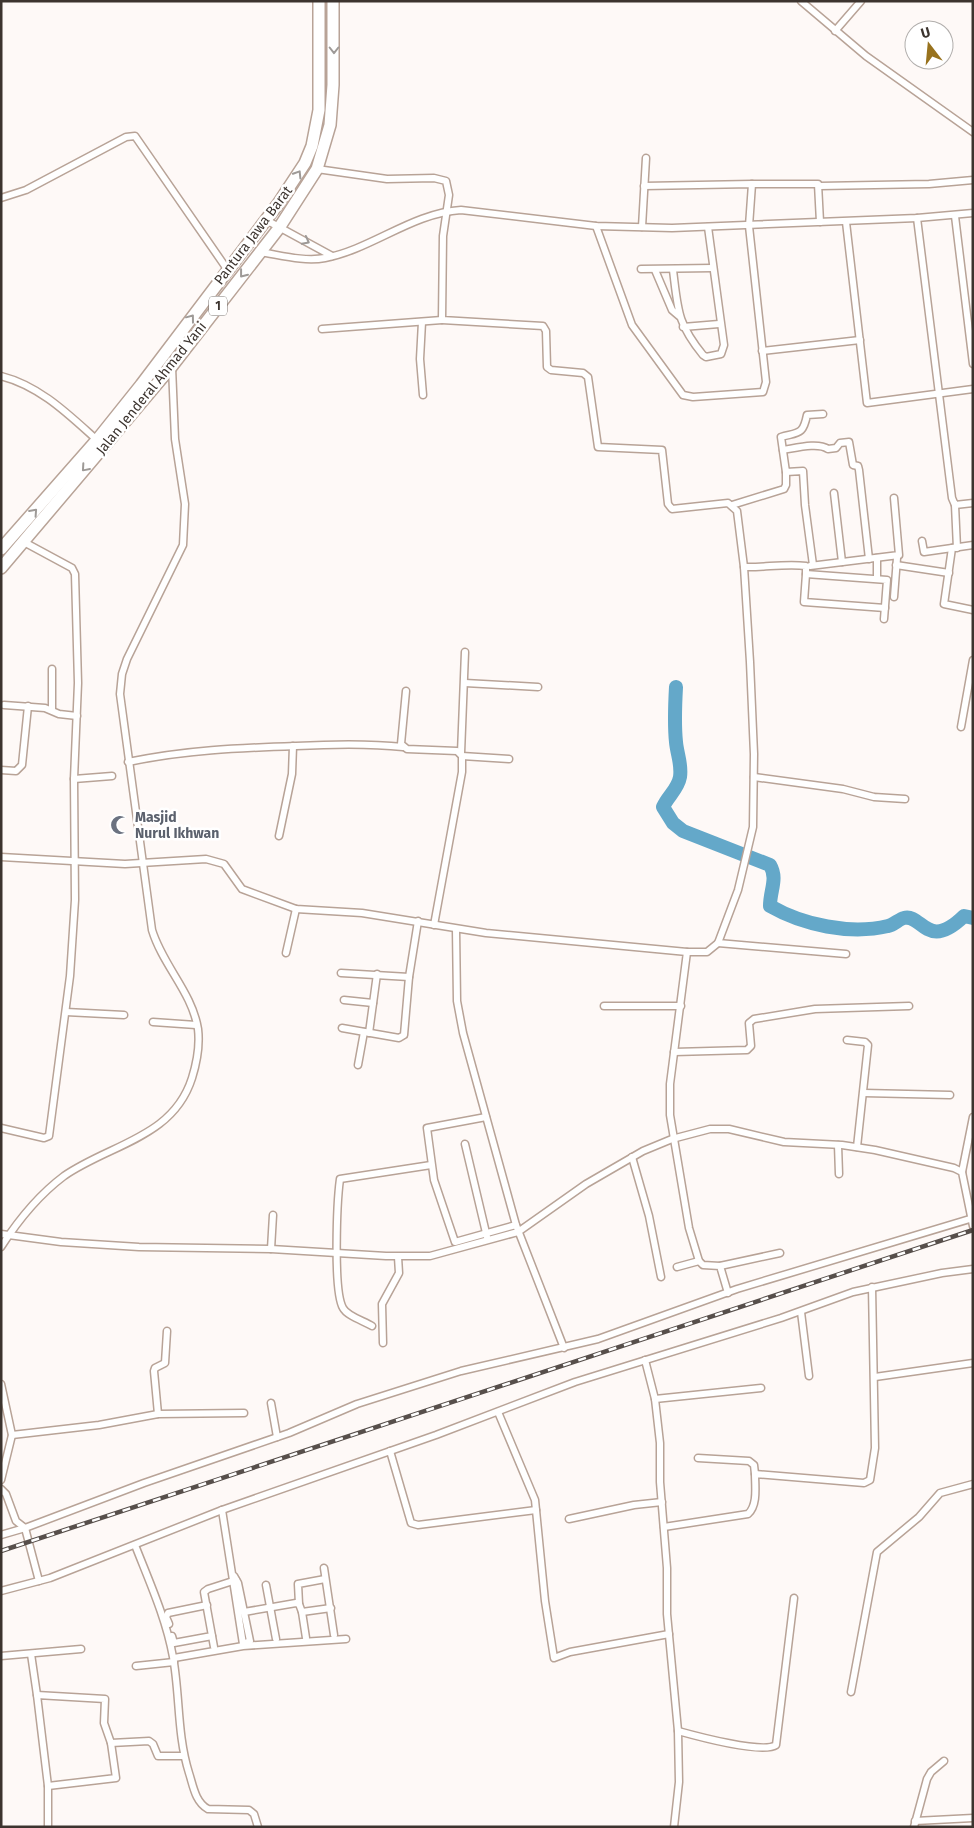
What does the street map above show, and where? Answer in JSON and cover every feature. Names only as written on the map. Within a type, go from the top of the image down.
[{"type":"highway","name":"Pantura Jawa Barat","points":[[1,548],[97,440],[290,186],[312,146],[318,110],[319,1]]},
{"type":"highway","name":"Jalan Jenderal Ahmad Yani","points":[[1,568],[172,366],[279,228],[317,169],[330,125],[333,85],[334,1]]},
{"type":"street","points":[[801,1],[900,82],[973,132]]},
{"type":"street","points":[[835,30],[860,1]]},
{"type":"street","points":[[1,198],[21,192],[126,137],[135,136],[227,268]]},
{"type":"street","points":[[642,227],[646,158]]},
{"type":"street","points":[[317,169],[387,179],[442,178],[446,180],[449,188],[443,236],[442,320]]},
{"type":"street","points":[[644,186],[815,182],[820,186],[929,184],[973,180]]},
{"type":"street","points":[[596,226],[632,325],[683,395],[692,397],[763,392],[766,388],[749,226],[752,184]]},
{"type":"street","points":[[820,186],[820,222]]},
{"type":"street","points":[[260,252],[307,259],[332,256],[361,247],[407,225],[447,211],[461,210],[596,226],[642,227],[749,226],[973,214]]},
{"type":"street","points":[[955,216],[973,364]]},
{"type":"street","points":[[918,218],[952,498],[955,505],[955,548],[944,604],[973,610]]},
{"type":"street","points":[[266,220],[332,256]]},
{"type":"street","points":[[846,222],[867,402],[973,389]]},
{"type":"street","points":[[673,270],[679,316],[683,327],[703,355],[721,354],[724,349],[719,324],[708,227]]},
{"type":"street","points":[[640,270],[713,268]]},
{"type":"street","points":[[655,270],[672,310],[679,316]]},
{"type":"street","points":[[1,857],[100,864],[194,860],[218,861],[227,867],[242,889],[296,909],[362,913],[418,921],[456,929],[687,952],[707,952],[718,943],[738,890],[748,855],[753,827],[754,777],[750,662],[744,567],[737,511],[728,503],[672,509],[668,504],[662,450],[598,447],[594,430],[588,377],[583,372],[551,370],[547,367],[546,331],[543,326],[442,320],[322,329]]},
{"type":"street","points":[[422,322],[420,359],[423,395]]},
{"type":"street","points":[[683,327],[719,324]]},
{"type":"street","points":[[762,351],[860,340]]},
{"type":"street","points":[[1,1247],[5,1235],[47,1190],[64,1176],[86,1163],[141,1138],[177,1108],[190,1083],[196,1066],[199,1045],[196,1025],[185,993],[156,945],[152,930],[120,694],[122,674],[134,644],[179,558],[183,545],[185,504],[175,439],[172,366]]},
{"type":"street","points":[[1,376],[18,380],[48,397],[97,440]]},
{"type":"street","points":[[732,505],[784,489],[786,486],[786,472],[781,437],[798,434],[803,430],[807,415],[824,414]]},
{"type":"street","points":[[783,450],[805,447],[826,447],[828,449],[836,448],[840,443],[849,442],[854,465],[858,466],[859,470],[869,559]]},
{"type":"street","points":[[786,472],[803,471],[805,505],[813,565]]},
{"type":"street","points":[[834,493],[842,562]]},
{"type":"street","points":[[744,567],[806,566],[898,554],[894,498]]},
{"type":"street","points":[[955,505],[973,503]]},
{"type":"street","points":[[1,1128],[44,1138],[49,1137],[66,1012],[75,900],[74,779],[77,716],[74,570],[22,541]]},
{"type":"street","points":[[922,541],[924,552],[973,545]]},
{"type":"street","points":[[877,558],[877,578]]},
{"type":"street","points":[[894,598],[897,562],[949,573]]},
{"type":"street","points":[[806,566],[804,602],[885,608]]},
{"type":"street","points":[[806,574],[888,580],[884,619]]},
{"type":"street","points":[[434,925],[462,772],[465,652]]},
{"type":"street","points":[[961,727],[973,660]]},
{"type":"street","points":[[52,669],[52,710]]},
{"type":"street","points":[[465,683],[538,687]]},
{"type":"street","points":[[403,747],[401,744],[406,690]]},
{"type":"street","points":[[4,705],[28,706],[52,710],[59,714],[77,716]]},
{"type":"street","points":[[1,770],[16,770],[22,765],[28,706]]},
{"type":"street","points":[[128,762],[194,750],[369,743],[407,749],[509,759]]},
{"type":"street","points":[[279,836],[292,774],[293,746]]},
{"type":"street","points":[[74,779],[112,776]]},
{"type":"street","points":[[754,777],[843,789],[874,797],[905,799]]},
{"type":"street","points":[[286,953],[296,909]]},
{"type":"street","points":[[342,1028],[399,1038],[404,1035],[418,921]]},
{"type":"street","points":[[456,929],[459,1018],[517,1228],[564,1348]]},
{"type":"street","points":[[718,943],[846,954]]},
{"type":"street","points":[[687,952],[669,1097],[672,1139],[689,1228],[698,1261],[703,1265],[720,1266],[780,1253]]},
{"type":"street","points":[[341,973],[377,974],[410,978]]},
{"type":"street","points":[[358,1064],[373,1003],[377,974]]},
{"type":"street","points":[[344,1000],[373,1003]]},
{"type":"street","points":[[604,1006],[681,1006]]},
{"type":"street","points":[[674,1052],[747,1050],[751,1046],[749,1023],[754,1019],[815,1009],[909,1006]]},
{"type":"street","points":[[66,1012],[124,1015]]},
{"type":"street","points":[[153,1022],[196,1025]]},
{"type":"street","points":[[847,1040],[868,1044],[857,1148]]},
{"type":"street","points":[[864,1094],[950,1095]]},
{"type":"street","points":[[456,1246],[431,1165],[427,1128],[486,1117]]},
{"type":"street","points":[[973,1117],[962,1172],[973,1226]]},
{"type":"street","points":[[5,1235],[61,1242],[139,1247],[271,1249],[398,1257],[430,1256],[456,1246],[517,1228],[632,1157],[672,1139],[700,1131],[729,1129],[784,1142],[857,1148],[926,1161],[962,1172]]},
{"type":"street","points":[[465,1144],[487,1237]]},
{"type":"street","points":[[838,1145],[839,1174]]},
{"type":"street","points":[[632,1157],[649,1216],[661,1277]]},
{"type":"street","points":[[372,1326],[348,1313],[341,1305],[337,1252],[340,1180],[431,1165]]},
{"type":"street","points":[[271,1249],[273,1215]]},
{"type":"street","points":[[1,1535],[277,1437],[357,1404],[461,1371],[564,1348],[615,1333],[728,1292],[890,1241],[972,1218]]},
{"type":"street","points":[[383,1344],[382,1304],[399,1273],[398,1257]]},
{"type":"street","points":[[677,1267],[698,1261]]},
{"type":"street","points":[[720,1266],[728,1292]]},
{"type":"street","points":[[1,1591],[39,1581],[222,1510],[498,1412],[575,1382],[801,1312],[872,1287],[973,1269]]},
{"type":"street","points":[[755,1474],[868,1482],[872,1475],[875,1448],[872,1287]]},
{"type":"street","points":[[801,1312],[809,1376]]},
{"type":"street","points":[[158,1414],[154,1371],[155,1368],[165,1363],[167,1331]]},
{"type":"street","points":[[645,1360],[656,1399],[660,1443],[669,1634],[678,1731],[678,1782],[674,1827]]},
{"type":"street","points":[[875,1377],[973,1363]]},
{"type":"street","points":[[1,1384],[12,1435],[1,1480]]},
{"type":"street","points":[[656,1399],[761,1388]]},
{"type":"street","points":[[271,1403],[277,1437]]},
{"type":"street","points":[[498,1412],[515,1455],[532,1489],[536,1510],[545,1601],[554,1658],[570,1652],[669,1634]]},
{"type":"street","points":[[12,1435],[99,1425],[158,1414],[244,1413]]},
{"type":"street","points":[[390,1450],[411,1523],[418,1525],[536,1510]]},
{"type":"street","points":[[664,1527],[748,1514],[752,1510],[754,1503],[754,1465],[749,1461],[698,1458]]},
{"type":"street","points":[[851,1692],[877,1552],[906,1528],[940,1493],[973,1484]]},
{"type":"street","points":[[1,1489],[6,1494],[16,1521],[25,1528],[39,1581]]},
{"type":"street","points":[[569,1519],[634,1505],[662,1502]]},
{"type":"street","points":[[222,1510],[242,1613],[299,1604]]},
{"type":"street","points":[[135,1545],[161,1612],[174,1660],[183,1756],[196,1796],[203,1807],[208,1809],[249,1810],[254,1814],[258,1827]]},
{"type":"street","points":[[324,1568],[334,1635]]},
{"type":"street","points":[[214,1647],[205,1591],[234,1579]]},
{"type":"street","points":[[306,1638],[299,1604],[298,1584],[325,1579]]},
{"type":"street","points":[[266,1585],[276,1639]]},
{"type":"street","points":[[678,1731],[724,1742],[767,1748],[776,1745],[794,1598]]},
{"type":"street","points":[[207,1605],[168,1613],[166,1617],[174,1643],[212,1636]]},
{"type":"street","points":[[302,1612],[330,1608]]},
{"type":"street","points":[[136,1666],[243,1646],[346,1640]]},
{"type":"street","points":[[1,1656],[81,1649]]},
{"type":"street","points":[[31,1654],[48,1786],[48,1827]]},
{"type":"street","points":[[37,1696],[105,1699],[104,1723],[111,1743],[116,1778],[48,1786]]},
{"type":"street","points":[[111,1743],[149,1741],[153,1744],[158,1756],[183,1756]]},
{"type":"street","points":[[944,1761],[931,1772],[927,1779],[915,1824],[973,1818]]},
{"type":"waterway","points":[[676,687],[675,728],[680,777],[663,807],[673,823],[683,831],[770,865],[774,880],[770,906],[783,913],[812,923],[843,929],[873,929],[890,925],[904,918],[910,918],[927,929],[942,931],[952,926],[964,916],[973,918]]},
{"type":"railway","points":[[1,1551],[973,1230]]},
{"type":"place","name":"Masjid Nurul Ikhwan","points":[[120,825]]}]
